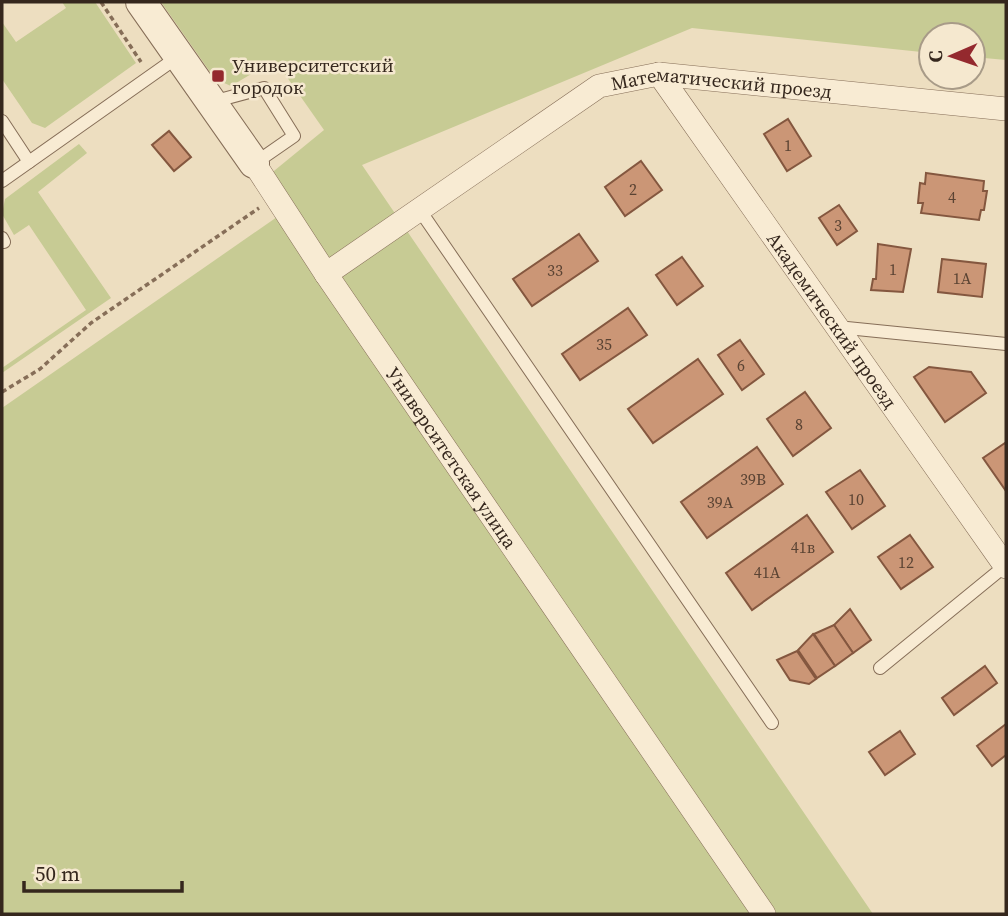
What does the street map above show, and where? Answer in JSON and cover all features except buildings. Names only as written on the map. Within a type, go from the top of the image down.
[{"type":"street","name":"Университетская улица","points":[[141,2],[254,163],[326,274],[764,914]]},
{"type":"street","name":"Математический проезд","points":[[326,274],[599,86],[659,74],[1006,109]]},
{"type":"street","name":"Академический проезд","points":[[659,74],[1006,566]]},
{"type":"lane","points":[[2,181],[180,56]]},
{"type":"lane","points":[[212,102],[264,88],[294,136],[254,163]]},
{"type":"lane","points":[[2,121],[29,162]]},
{"type":"lane","points":[[419,209],[772,723]]},
{"type":"lane","points":[[837,327],[1006,344]]},
{"type":"lane","points":[[880,668],[1006,566]]},
{"type":"path","points":[[101,2],[144,65]]},
{"type":"path","points":[[2,392],[40,369],[91,323],[275,197]]},
{"type":"green space","points":[[62,2],[95,2],[136,63],[45,128],[32,123],[2,79],[2,22],[16,42],[66,8]]},
{"type":"green space","points":[[161,2],[1006,2],[1006,60],[987,58],[987,21],[917,21],[917,52],[692,28],[362,165],[873,914],[2,914],[2,408],[277,217],[269,175],[324,130],[275,60],[231,86],[215,79]]},
{"type":"green space","points":[[79,144],[87,153],[38,192],[111,298],[2,373],[2,368],[86,310],[29,225],[14,235],[2,214],[5,199]]},
{"type":"place","name":"Университетский городок","points":[[218,76]]}]
